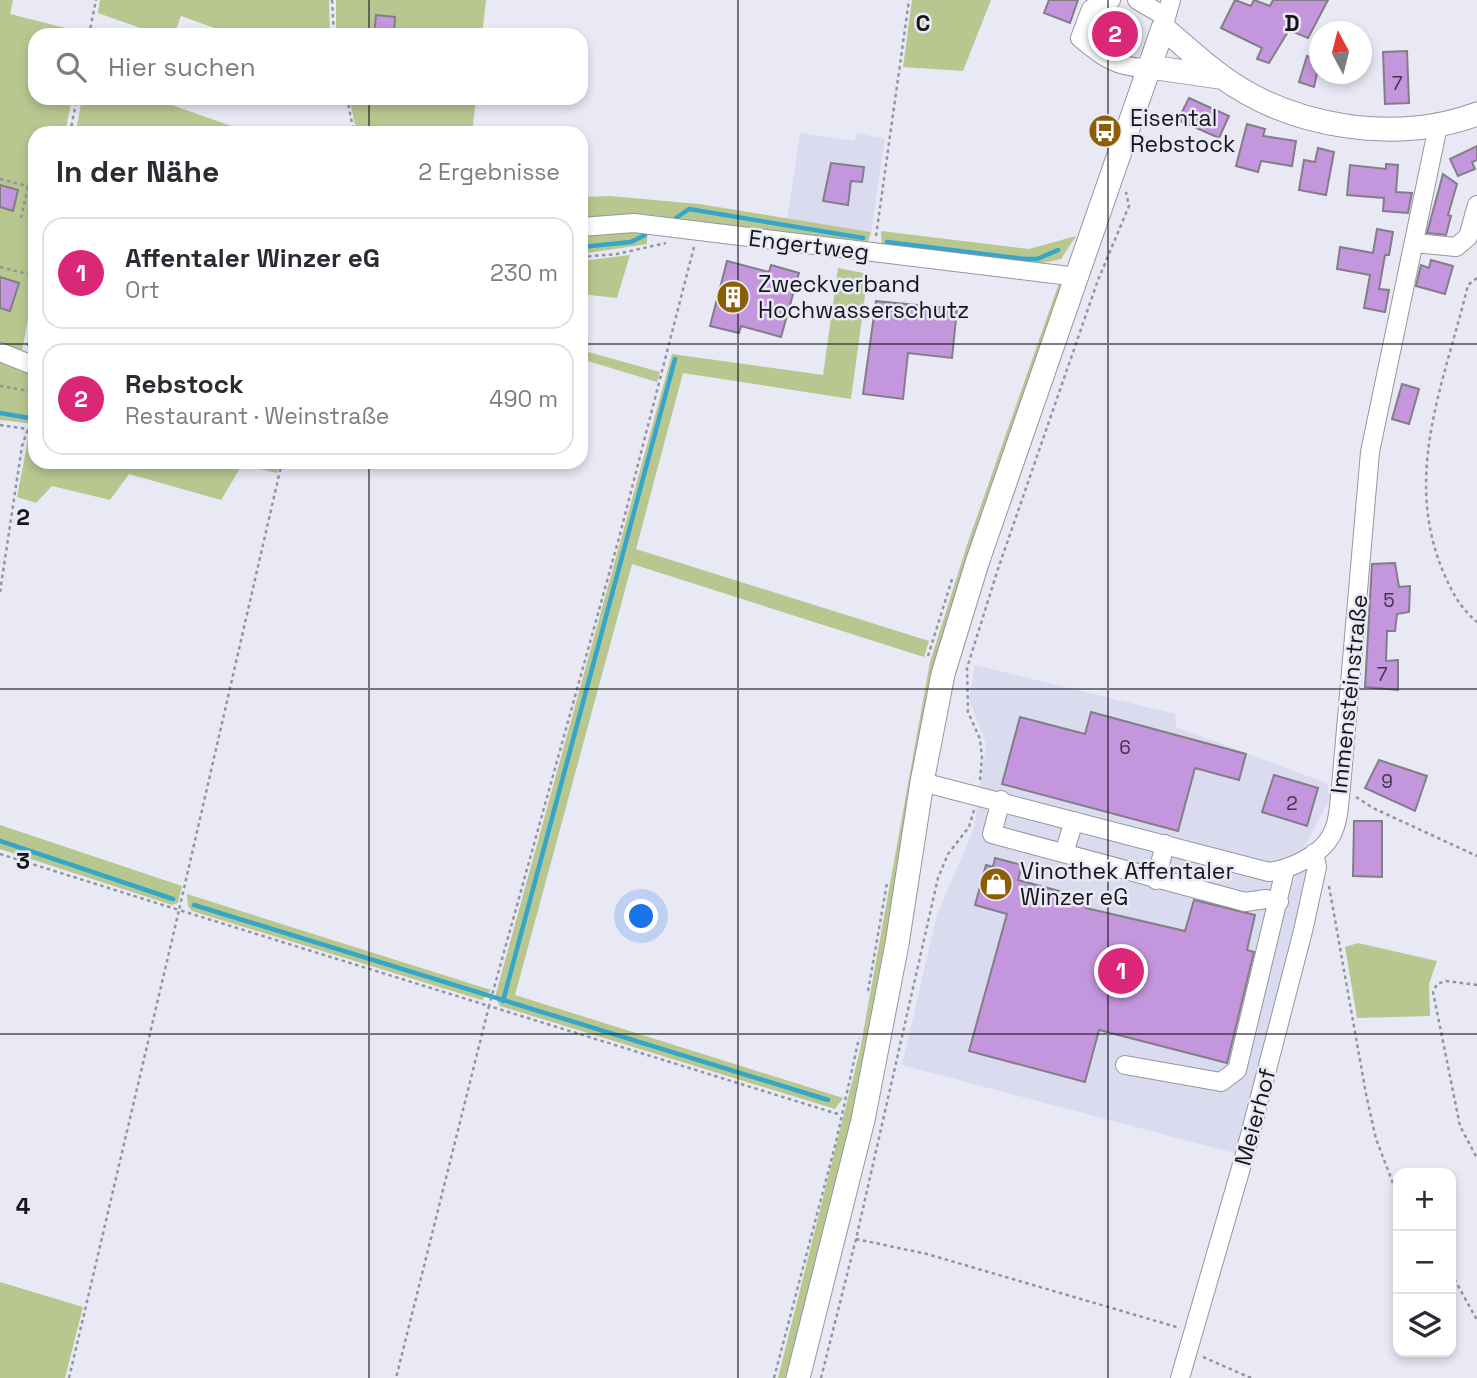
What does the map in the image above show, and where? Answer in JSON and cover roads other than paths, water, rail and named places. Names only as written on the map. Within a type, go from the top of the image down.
[{"type":"main road","points":[[797,1378],[863,1119],[897,944],[922,782],[943,674],[973,576],[1112,182],[1167,15]]},
{"type":"main road","points":[[1167,15],[1222,78]]},
{"type":"main road","points":[[1150,68],[1222,78],[1305,117],[1338,125],[1385,129],[1438,126],[1477,114]]},
{"type":"street","points":[[1111,0],[1091,9],[1080,38],[1107,61],[1135,69],[1150,68]]},
{"type":"street","points":[[1137,0],[1167,15]]},
{"type":"street","name":"Immensteinstraße","points":[[1285,870],[1314,853],[1330,838],[1341,787],[1370,452],[1438,126]]},
{"type":"street","points":[[1414,243],[1456,247],[1468,237],[1477,205]]},
{"type":"street","name":"Engertweg","points":[[588,226],[634,223],[1078,277]]},
{"type":"street","points":[[0,352],[28,364]]},
{"type":"street","points":[[922,782],[1001,800],[1269,872],[1285,870],[1237,1070],[1222,1082],[1125,1065]]},
{"type":"street","points":[[1001,800],[992,834],[1245,902],[1266,899],[1279,902]]},
{"type":"street","points":[[1064,853],[1074,821]]},
{"type":"street","points":[[1156,880],[1165,844]]},
{"type":"street","name":"Meierhof","points":[[1180,1378],[1245,1154],[1303,931],[1317,867],[1314,853]]},
{"type":"waterway","points":[[676,218],[689,209],[863,238]]},
{"type":"waterway","points":[[588,246],[631,242],[645,235]]},
{"type":"waterway","points":[[887,242],[1024,259],[1037,259],[1058,250]]},
{"type":"waterway","points":[[503,1001],[675,359]]},
{"type":"waterway","points":[[0,413],[28,418]]},
{"type":"waterway","points":[[0,841],[173,899]]},
{"type":"waterway","points":[[194,905],[828,1100]]},
{"type":"place","name":"Rebstock","points":[[1115,34]]},
{"type":"place","name":"Eisental Rebstock","points":[[1105,131]]},
{"type":"place","name":"Zweckverband Hochwasserschutz","points":[[733,297]]},
{"type":"place","name":"Vinothek Affentaler Winzer eG","points":[[996,884]]},
{"type":"place","name":"Affentaler Winzer eG","points":[[1121,971]]}]
